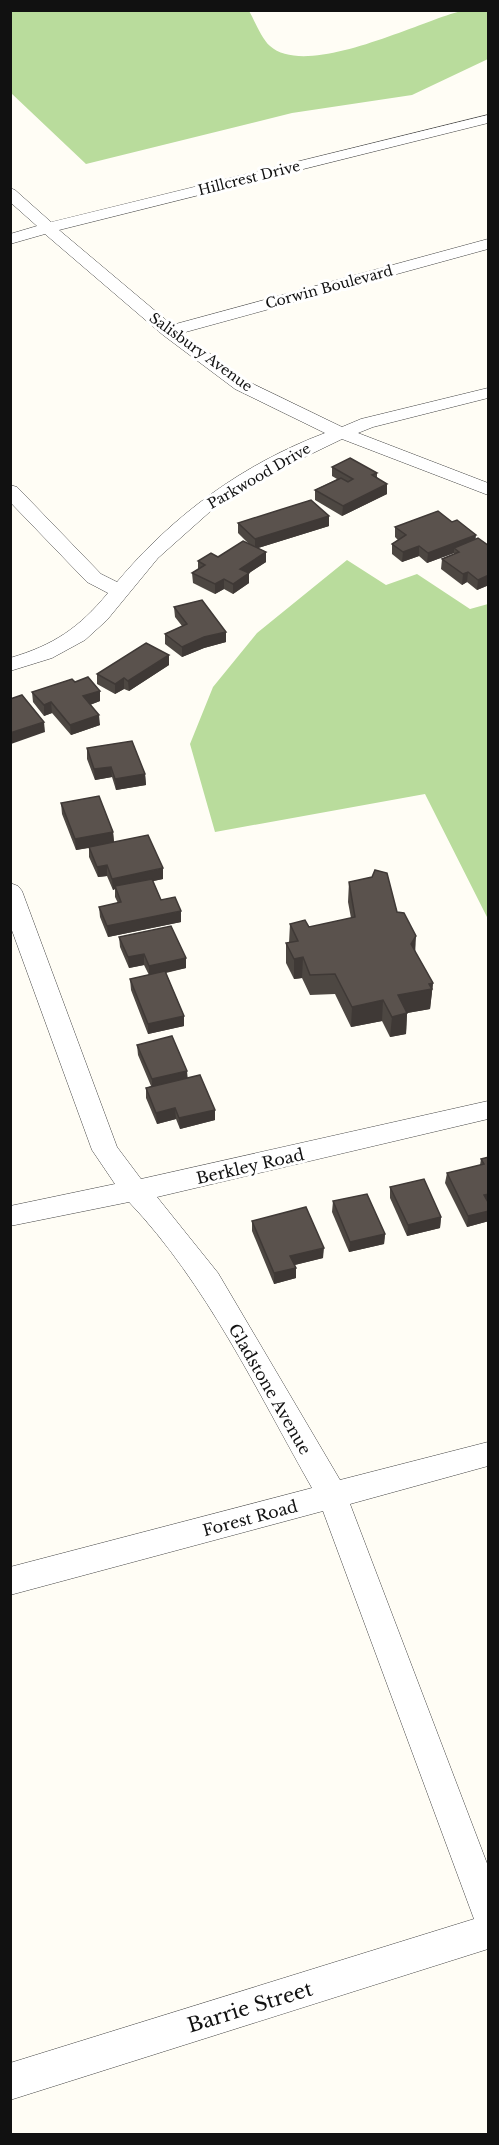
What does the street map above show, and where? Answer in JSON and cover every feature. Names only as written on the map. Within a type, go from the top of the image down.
[{"type":"street","name":"Hillcrest Drive","points":[[10,240],[48,228],[489,119]]},
{"type":"street","name":"Salisbury Avenue","points":[[10,193],[169,331],[241,385],[316,423],[489,489]]},
{"type":"street","name":"Corwin Boulevard","points":[[169,331],[489,244]]},
{"type":"street","name":"Parkwood Drive","points":[[10,665],[45,654],[78,636],[100,616],[151,554],[206,505],[271,466],[342,432],[415,410],[489,393]]},
{"type":"street","points":[[10,491],[94,578],[121,592]]},
{"type":"street","name":"Gladstone Avenue","points":[[10,891],[18,936],[105,1150],[135,1191],[160,1217],[208,1281],[332,1495],[489,1911]]},
{"type":"street","name":"Berkley Road","points":[[10,1216],[89,1199],[178,1184],[489,1110]]},
{"type":"street","name":"Forest Road","points":[[10,1581],[489,1454]]},
{"type":"street","name":"Barrie Street","points":[[10,2082],[489,1932]]},
{"type":"green space","points":[[10,11],[249,11],[270,46],[287,54],[309,56],[363,45],[461,11],[488,11],[488,59],[412,95],[292,113],[86,164],[11,93]]},
{"type":"green space","points":[[347,560],[386,585],[417,574],[470,609],[488,604],[488,919],[425,794],[215,832],[190,744],[213,687],[257,633]]},
{"type":"building","points":[[350,458],[377,473],[372,475],[387,484],[343,506],[315,490],[341,478],[348,482],[353,479],[332,467]]},
{"type":"building","points":[[311,500],[329,516],[255,539],[238,523]]},
{"type":"building","points":[[438,511],[452,522],[457,520],[476,535],[428,553],[419,546],[403,552],[392,544],[406,535],[395,527]]},
{"type":"building","points":[[478,538],[489,546],[489,575],[478,580],[468,572],[463,574],[442,559],[459,552],[454,548]]},
{"type":"building","points":[[243,541],[266,552],[240,569],[249,573],[233,584],[224,579],[215,584],[192,573],[205,565],[198,561],[211,553],[218,557]]},
{"type":"building","points":[[202,600],[226,632],[204,637],[182,647],[165,634],[187,624],[174,607]]},
{"type":"building","points":[[146,643],[169,655],[128,681],[124,678],[115,684],[97,674]]},
{"type":"building","points":[[88,677],[100,691],[83,696],[99,715],[70,725],[51,702],[44,705],[32,692],[72,679],[75,682]]},
{"type":"building","points":[[22,695],[44,722],[10,733],[10,699]]},
{"type":"building","points":[[132,741],[145,774],[115,779],[111,767],[94,769],[87,748]]},
{"type":"building","points":[[99,796],[113,832],[75,839],[61,803]]},
{"type":"building","points":[[148,835],[163,868],[112,879],[107,865],[97,867],[89,847]]},
{"type":"building","points":[[375,870],[387,873],[397,912],[404,913],[416,936],[411,944],[433,983],[429,984],[432,989],[398,995],[407,1013],[392,1017],[383,1000],[352,1007],[335,974],[310,975],[303,957],[294,959],[286,943],[298,941],[290,924],[305,920],[309,927],[355,917],[349,882],[372,877]]},
{"type":"building","points":[[152,879],[161,900],[175,897],[181,911],[107,926],[99,907],[121,902],[115,886]]},
{"type":"building","points":[[171,926],[186,958],[149,966],[144,954],[128,957],[119,937]]},
{"type":"building","points":[[165,971],[184,1016],[148,1024],[130,979]]},
{"type":"building","points":[[172,1036],[187,1071],[152,1079],[137,1045]]},
{"type":"building","points":[[200,1075],[215,1110],[179,1118],[175,1108],[156,1113],[146,1088]]},
{"type":"building","points":[[489,1157],[489,1194],[484,1195],[489,1204],[489,1211],[468,1216],[447,1173],[484,1164],[481,1159]]},
{"type":"building","points":[[424,1179],[441,1217],[408,1225],[390,1187]]},
{"type":"building","points":[[367,1194],[385,1234],[350,1242],[333,1201]]},
{"type":"building","points":[[306,1207],[324,1248],[290,1256],[296,1268],[274,1273],[252,1221]]}]
